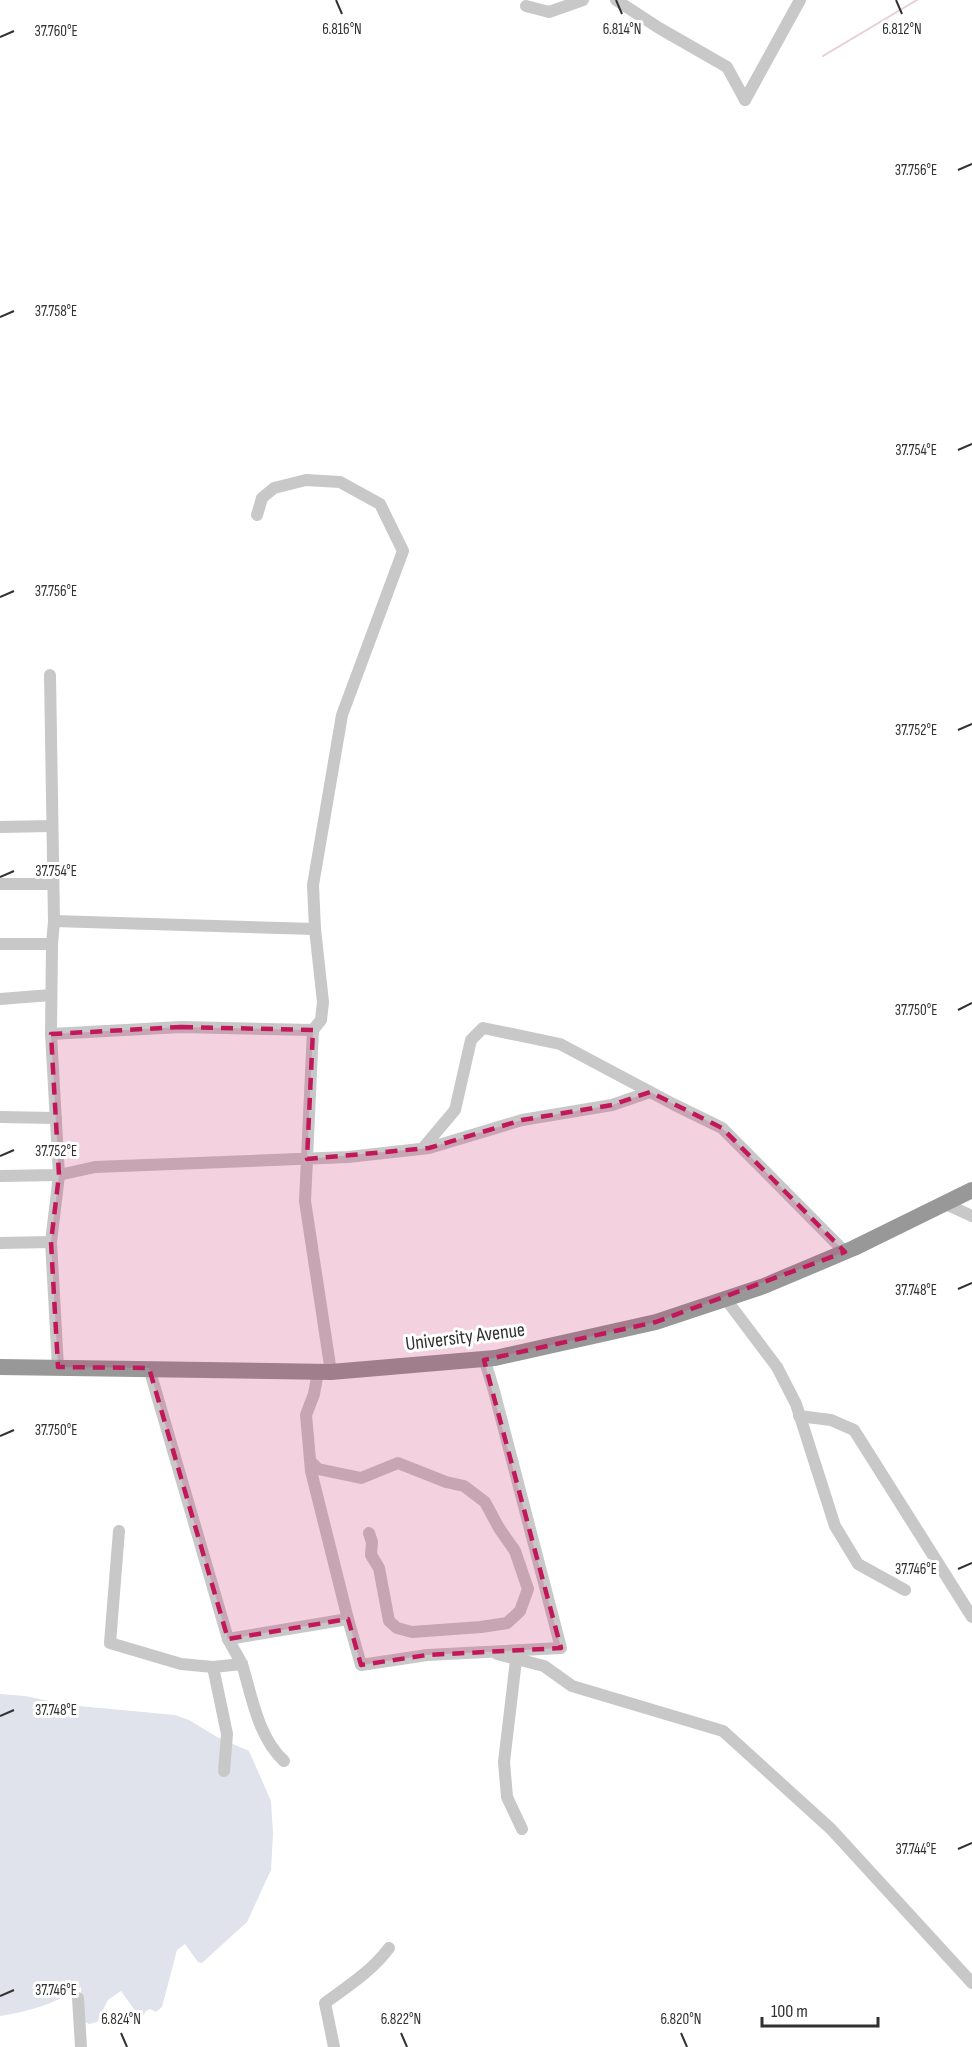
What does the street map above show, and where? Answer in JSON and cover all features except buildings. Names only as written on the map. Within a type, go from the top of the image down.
[{"type":"highway","name":"University Avenue","points":[[0,1367],[325,1372],[495,1358],[656,1322],[764,1286],[845,1252],[972,1191]]},
{"type":"street","points":[[526,6],[549,12],[583,0]]},
{"type":"street","points":[[616,0],[727,67],[746,100],[800,0]]},
{"type":"street","points":[[256,515],[262,498],[274,489],[306,480],[340,482],[380,504],[403,551],[342,715],[313,885],[323,1002],[321,1020],[313,1030],[305,1201],[325,1372],[306,1415],[312,1471],[361,1665],[427,1655],[561,1648],[484,1358]]},
{"type":"street","points":[[50,675],[54,921],[51,1034],[59,1175],[51,1242],[58,1367]]},
{"type":"street","points":[[0,827],[52,826]]},
{"type":"street","points":[[0,884],[52,884]]},
{"type":"street","points":[[54,921],[315,929]]},
{"type":"street","points":[[0,944],[52,945]]},
{"type":"street","points":[[0,999],[51,995]]},
{"type":"street","points":[[51,1034],[181,1027],[313,1030]]},
{"type":"street","points":[[423,1148],[454,1110],[471,1040],[483,1028],[561,1044],[722,1128],[845,1252]]},
{"type":"street","points":[[0,1176],[59,1175],[95,1167],[307,1159],[423,1148],[522,1120],[612,1105],[650,1092]]},
{"type":"street","points":[[0,1117],[56,1118]]},
{"type":"street","points":[[946,1204],[972,1216]]},
{"type":"street","points":[[0,1243],[51,1242]]},
{"type":"street","points":[[725,1299],[777,1367],[800,1416],[835,1526],[858,1564],[905,1590]]},
{"type":"street","points":[[149,1368],[228,1639],[242,1664],[264,1736],[273,1751],[284,1761]]},
{"type":"street","points":[[800,1416],[831,1420],[854,1430],[972,1617]]},
{"type":"street","points":[[312,1463],[318,1468],[361,1478],[398,1463],[446,1482],[465,1486],[485,1502],[515,1551],[528,1590],[520,1611],[507,1623],[481,1628],[412,1632],[397,1628],[389,1621],[379,1569],[371,1555],[372,1542],[369,1533]]},
{"type":"street","points":[[119,1531],[110,1642],[181,1664],[213,1667],[242,1664]]},
{"type":"street","points":[[228,1639],[348,1619]]},
{"type":"street","points":[[490,1652],[544,1666],[572,1686],[723,1731],[831,1828],[972,1983]]},
{"type":"street","points":[[516,1660],[504,1762],[507,1797],[522,1829]]},
{"type":"street","points":[[213,1667],[227,1734],[224,1771]]},
{"type":"street","points":[[334,2047],[325,2003],[379,1962],[389,1948]]},
{"type":"street","points":[[78,1998],[81,2047]]},
{"type":"highlighted area","points":[[181,1027],[313,1030],[307,1159],[429,1148],[522,1120],[612,1105],[650,1092],[722,1128],[845,1252],[656,1322],[484,1360],[561,1648],[427,1655],[361,1665],[348,1619],[228,1639],[149,1368],[58,1367],[51,1242],[59,1175],[51,1034]]},
{"type":"shaded area","points":[[0,1694],[25,1696],[68,1705],[175,1715],[189,1720],[217,1737],[249,1751],[271,1801],[273,1834],[271,1870],[247,1922],[202,1963],[198,1962],[185,1944],[177,1950],[162,2007],[156,2012],[150,2009],[146,2011],[141,2019],[121,1991],[108,2000],[97,2022],[89,2024],[82,2020],[81,1987],[42,2006],[0,2016]]},
{"type":"waterway","points":[[823,56],[917,0]]}]
